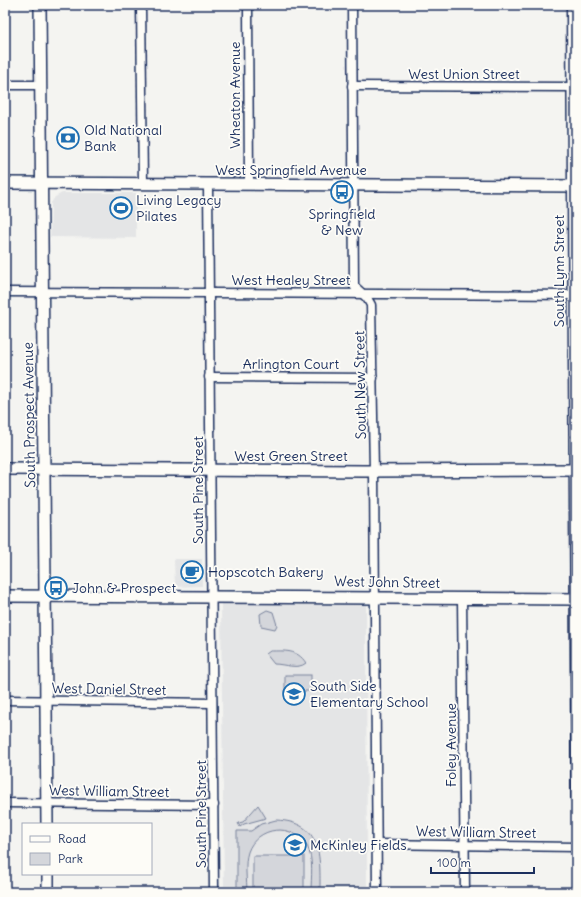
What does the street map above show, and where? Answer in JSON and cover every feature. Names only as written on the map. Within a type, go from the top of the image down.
[{"type":"main road","name":"South Prospect Avenue","points":[[40,5],[47,823]]},
{"type":"main road","name":"West Springfield Avenue","points":[[5,183],[574,186]]},
{"type":"main road","name":"West Green Street","points":[[5,469],[374,471],[575,470]]},
{"type":"main road","name":"West John Street","points":[[5,596],[575,599]]},
{"type":"main road","points":[[48,875],[48,892]]},
{"type":"street","points":[[141,5],[143,184]]},
{"type":"street","name":"Wheaton Avenue","points":[[248,5],[249,185]]},
{"type":"street","name":"South New Street","points":[[352,5],[354,286],[371,302],[374,471],[377,892]]},
{"type":"street","name":"South Lynn Street","points":[[571,5],[574,87],[576,800]]},
{"type":"street","points":[[5,85],[40,85]]},
{"type":"street","name":"West Union Street","points":[[352,86],[574,87]]},
{"type":"street","name":"South Pine Street","points":[[208,185],[214,892]]},
{"type":"street","name":"West Healey Street","points":[[5,292],[574,295]]},
{"type":"street","name":"Arlington Court","points":[[209,377],[373,378]]},
{"type":"street","name":"Foley Avenue","points":[[462,598],[465,892]]},
{"type":"street","name":"West Daniel Street","points":[[5,700],[212,703]]},
{"type":"street","name":"West William Street","points":[[5,804],[214,805]]},
{"type":"street","name":"West William Street","points":[[377,844],[576,846]]},
{"type":"shaded area","points":[[62,193],[136,193],[136,238],[50,237],[51,203],[55,197]]},
{"type":"shaded area","points":[[174,559],[202,559],[202,586],[175,587]]},
{"type":"shaded area","name":"South Side Elementary School","points":[[221,604],[366,605],[367,892],[224,892]]},
{"type":"green space","points":[[267,610],[273,612],[277,625],[275,629],[261,626],[260,614]]},
{"type":"green space","points":[[270,651],[286,651],[295,653],[299,655],[306,663],[299,666],[274,664],[266,654]]},
{"type":"green space","points":[[285,675],[311,675],[311,691],[285,691]]},
{"type":"green space","points":[[258,805],[266,818],[244,824],[240,827],[238,823],[243,822]]},
{"type":"green space","points":[[276,820],[291,822],[303,827],[311,834],[316,843],[320,866],[320,892],[311,892],[311,857],[307,846],[301,838],[293,833],[285,830],[276,830],[267,832],[253,843],[248,852],[246,862],[247,892],[237,892],[237,831],[251,831],[261,824]]},
{"type":"green space","points":[[253,856],[304,856],[304,892],[253,892]]},
{"type":"place","name":"Old National Bank","points":[[68,138]]},
{"type":"place","name":"Springfield & New","points":[[342,192]]},
{"type":"place","name":"Living Legacy Pilates","points":[[121,208]]},
{"type":"place","name":"Hopscotch Bakery","points":[[192,572]]},
{"type":"place","name":"John & Prospect","points":[[56,588]]},
{"type":"place","name":"South Side Elementary School","points":[[294,694]]},
{"type":"place","name":"McKinley Fields","points":[[295,845]]}]
